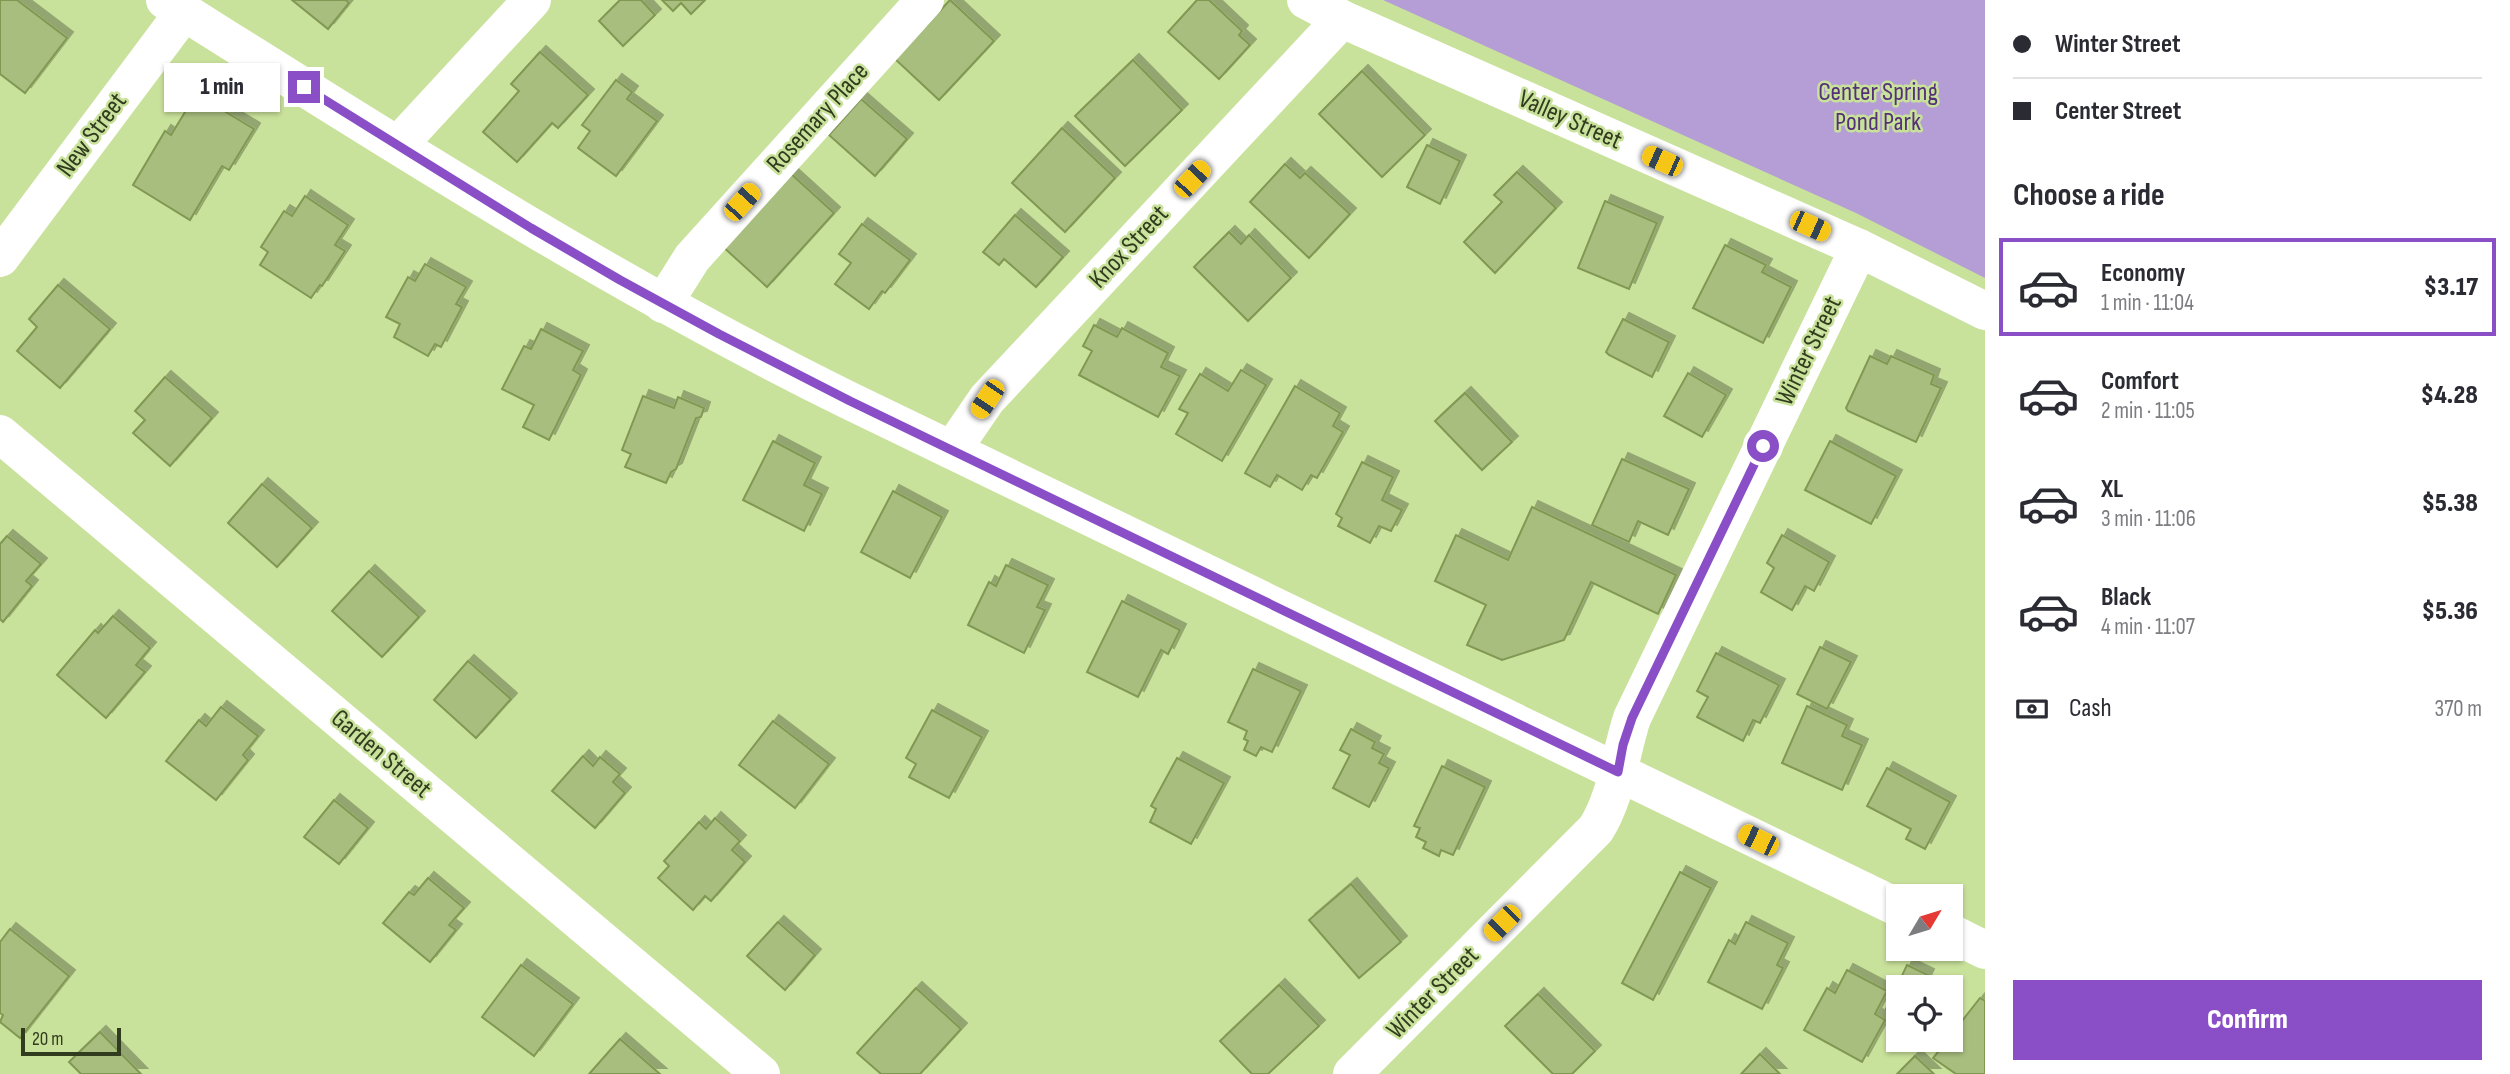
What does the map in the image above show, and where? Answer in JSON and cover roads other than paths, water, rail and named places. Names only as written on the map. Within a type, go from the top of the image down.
[{"type":"street","points":[[398,145],[532,0]]},
{"type":"street","name":"Rosemary Place","points":[[663,304],[692,258],[925,0]]},
{"type":"street","name":"Valley Street","points":[[1306,0],[1342,19],[1859,248],[1985,311]]},
{"type":"street","points":[[174,6],[540,233],[663,304],[788,370],[1886,902]]},
{"type":"street","name":"New Street","points":[[0,258],[174,6]]},
{"type":"street","name":"Knox Street","points":[[952,450],[987,399],[1342,19]]},
{"type":"street","name":"Winter Street","points":[[1352,1074],[1596,829],[1606,813],[1632,718],[1859,248]]},
{"type":"street","name":"Garden Street","points":[[0,435],[761,1074]]},
{"type":"street","points":[[1964,940],[1985,950]]},
{"type":"park label","name":"Center Spring Pond Park","points":[[1878,107]]}]
